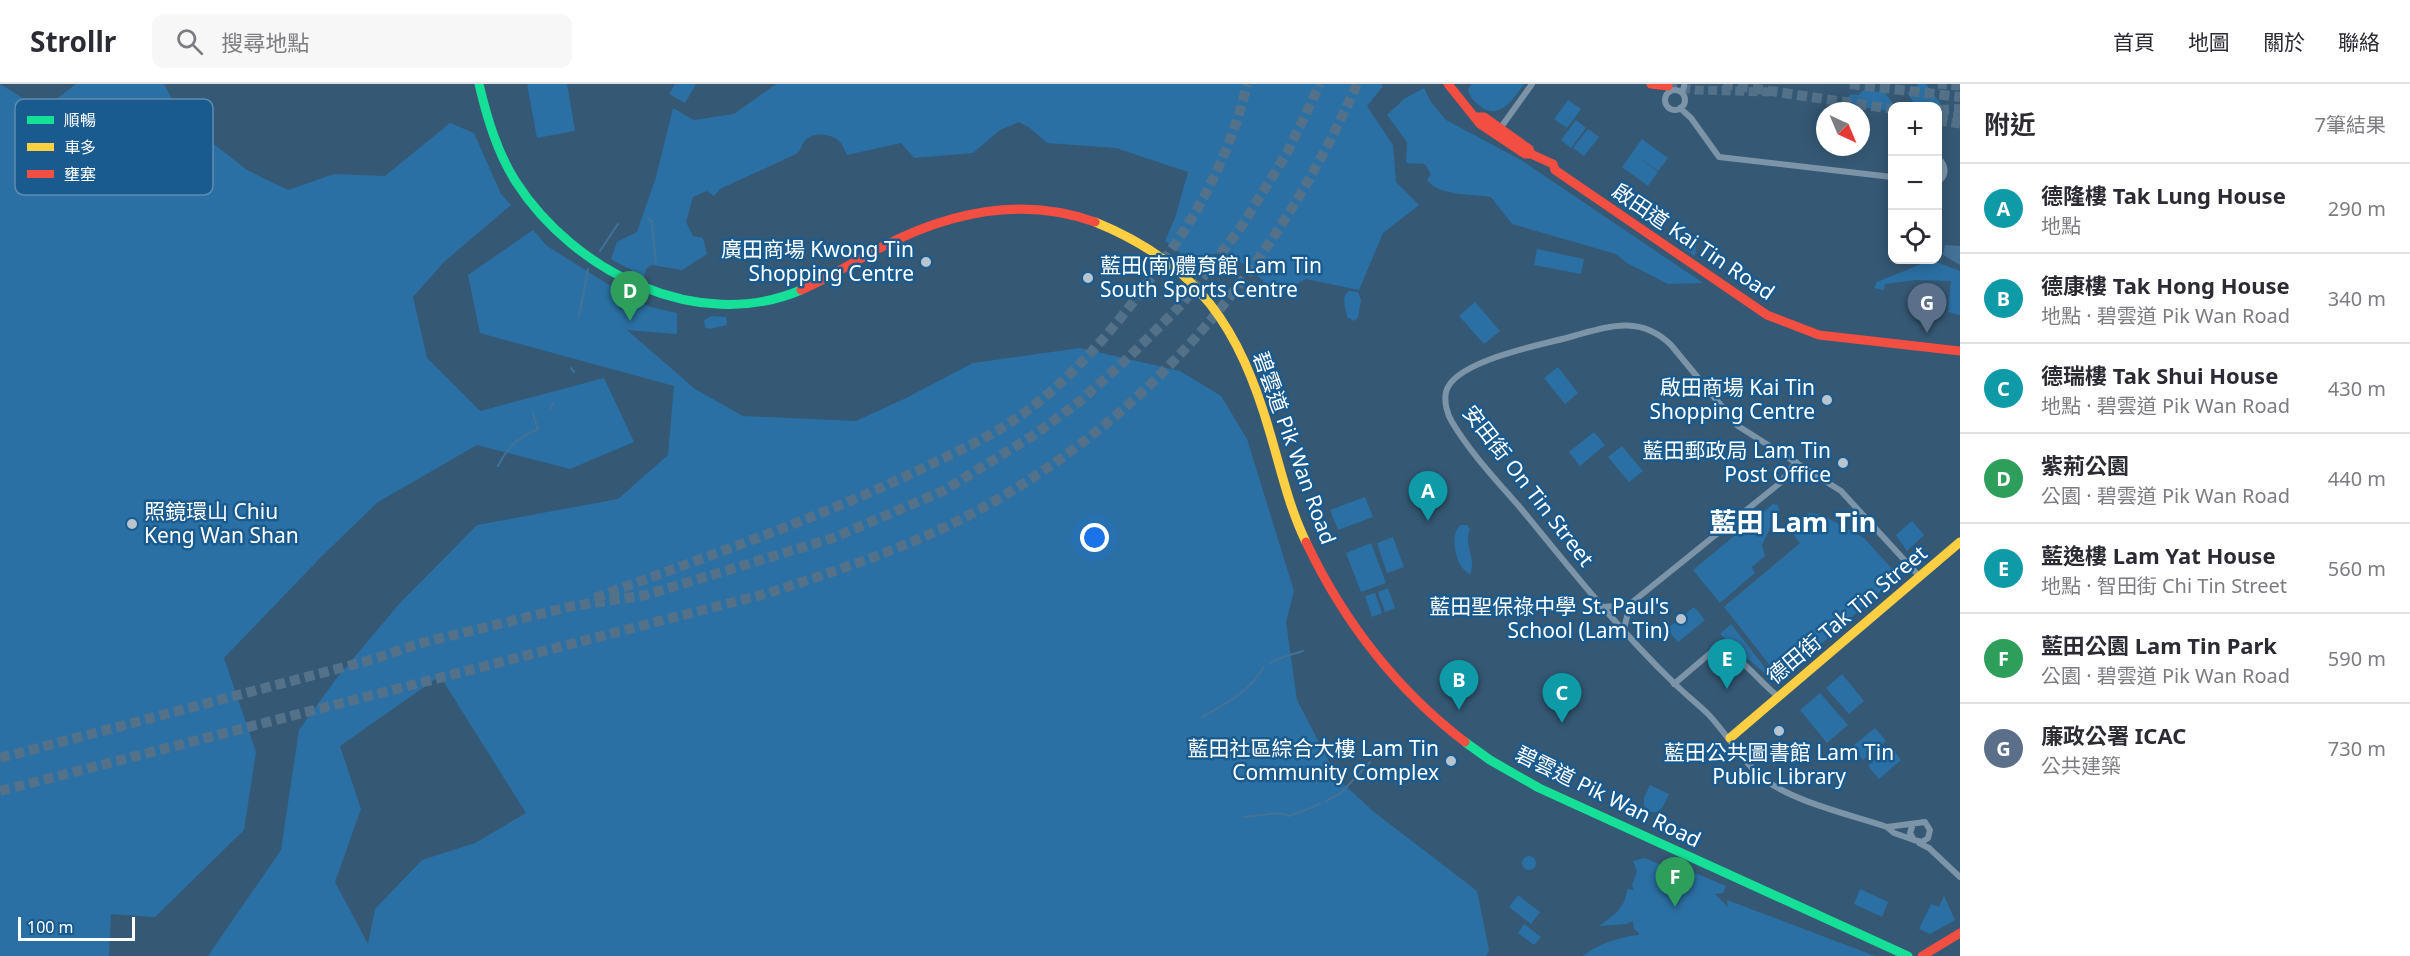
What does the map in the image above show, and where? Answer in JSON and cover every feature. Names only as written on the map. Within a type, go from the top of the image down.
[{"type":"main road","name":"碧雲道 Pik Wan Road","points":[[479,84],[495,142],[516,183],[536,211],[572,244],[631,283],[663,296],[691,303],[739,305],[770,301],[802,291],[888,243],[957,215],[1044,210],[1071,214],[1098,223],[1151,249],[1171,262],[1199,289],[1215,307],[1233,336],[1261,401],[1281,476],[1302,532],[1330,588],[1377,657],[1421,706],[1471,747],[1539,788],[1908,956]]},
{"type":"main road","name":"啟田道 Kai Tin Road","points":[[1449,84],[1456,97],[1476,117],[1484,117],[1497,131],[1529,148],[1545,167],[1555,170],[1767,315],[1819,335],[1960,351]]},
{"type":"main road","points":[[1456,97],[1458,84]]},
{"type":"main road","points":[[1652,84],[1668,86]]},
{"type":"main road","name":"德田街 Tak Tin Street","points":[[1730,738],[1920,577],[1958,548]]},
{"type":"main road","points":[[1922,956],[1960,933]]},
{"type":"street","points":[[1497,131],[1532,84]]},
{"type":"street","points":[[1680,108],[1684,102],[1681,93],[1684,84]]},
{"type":"street","points":[[1681,93],[1671,91],[1665,100],[1670,109],[1680,108],[1691,118],[1719,156],[1718,165]]},
{"type":"street","points":[[1719,156],[1888,176]]},
{"type":"street","points":[[1745,168],[1746,160]]},
{"type":"street","points":[[1942,162],[1945,166],[1942,176]]},
{"type":"street","name":"安田街 On Tin Street","points":[[1920,577],[1841,491],[1738,426],[1668,342],[1652,331],[1636,325],[1603,328],[1466,369],[1450,383],[1445,405],[1451,421],[1604,608],[1674,684],[1707,713],[1756,772],[1767,782],[1800,797],[1887,827],[1894,833],[1915,841],[1934,852],[1960,877]]},
{"type":"street","points":[[1604,608],[1630,604],[1780,483],[1796,462]]},
{"type":"street","points":[[1624,629],[1630,604]]},
{"type":"street","points":[[1674,684],[1714,650],[1724,650],[1733,655],[1779,697]]},
{"type":"street","points":[[1887,827],[1925,822],[1930,830],[1925,840],[1915,841],[1910,833],[1912,824]]},
{"type":"shaded area","points":[[0,84],[24,99],[15,99],[15,195],[213,195],[213,143],[247,170],[288,190],[334,174],[385,176],[450,123],[474,133],[501,194],[511,205],[444,262],[413,297],[427,358],[480,411],[604,378],[634,442],[570,469],[477,445],[378,502],[322,556],[224,658],[256,752],[244,830],[155,917],[111,914],[109,956],[0,956]]},
{"type":"shaded area","points":[[76,84],[164,84],[172,99],[56,99]]},
{"type":"shaded area","points":[[527,84],[567,84],[575,131],[537,138]]},
{"type":"shaded area","points":[[675,84],[696,84],[685,103],[669,94]]},
{"type":"shaded area","points":[[776,84],[1381,84],[1383,86],[1367,106],[1393,145],[1396,182],[1419,205],[1383,233],[1359,290],[1306,279],[1278,294],[1237,260],[1226,255],[1215,254],[1203,256],[1191,264],[1165,241],[1175,218],[1188,172],[1116,148],[1047,143],[1030,128],[1019,122],[1000,130],[973,153],[914,158],[901,143],[847,155],[840,142],[822,134],[807,138],[796,154],[720,189],[714,196],[707,191],[693,197],[686,222],[693,236],[703,238],[707,254],[682,270],[651,265],[646,269],[644,277],[611,259],[617,242],[637,232],[656,177],[673,108],[694,120],[734,114]]},
{"type":"shaded area","points":[[1471,84],[1524,84],[1510,102],[1499,110],[1492,111],[1486,110],[1472,98],[1468,90]]},
{"type":"shaded area","points":[[1919,84],[1926,84],[1940,102],[1913,102],[1907,93]]},
{"type":"shaded area","points":[[1424,88],[1431,102],[1446,120],[1521,160],[1703,283],[1668,284],[1627,263],[1616,254],[1512,224],[1491,197],[1447,192],[1432,185],[1427,180],[1431,174],[1425,164],[1406,163],[1407,142],[1387,115],[1404,99]]},
{"type":"shaded area","points":[[1864,90],[1885,93],[1892,102],[1888,102],[1888,111],[1870,108],[1870,102],[1843,102],[1851,94],[1858,95]]},
{"type":"shaded area","points":[[1568,100],[1581,109],[1567,128],[1554,119]]},
{"type":"shaded area","points":[[1942,105],[1947,112],[1942,116]]},
{"type":"shaded area","points":[[1576,120],[1586,128],[1571,148],[1561,140]]},
{"type":"shaded area","points":[[1588,129],[1599,137],[1584,156],[1573,148]]},
{"type":"shaded area","points":[[1642,139],[1668,158],[1658,171],[1632,153]]},
{"type":"shaded area","points":[[1632,153],[1658,172],[1648,186],[1622,167]]},
{"type":"shaded area","points":[[533,230],[547,246],[614,288],[620,311],[625,294],[650,307],[677,313],[677,334],[627,330],[695,389],[743,416],[856,421],[973,363],[1080,348],[1180,371],[1221,396],[1247,439],[1294,591],[1286,622],[1297,700],[1338,779],[1374,812],[1477,891],[1489,950],[1486,956],[208,956],[281,850],[299,730],[336,679],[400,603],[477,525],[618,499],[668,455],[674,386],[480,333],[468,275]],"holes":[[[440,676],[526,813],[475,843],[422,860],[375,909],[368,944],[335,882],[361,809],[340,746]]]},
{"type":"shaded area","points":[[1692,233],[1691,242],[1696,247],[1695,256],[1682,247]]},
{"type":"shaded area","points":[[1945,245],[1960,246],[1960,265],[1943,255]]},
{"type":"shaded area","points":[[1537,249],[1584,259],[1581,274],[1534,265]]},
{"type":"shaded area","points":[[1921,264],[1942,264],[1960,271],[1960,315],[1948,312],[1951,281],[1916,280],[1885,284],[1884,290],[1874,288],[1877,282]]},
{"type":"shaded area","points":[[1349,291],[1358,292],[1361,300],[1358,318],[1354,321],[1347,317],[1344,303]]},
{"type":"shaded area","points":[[1475,302],[1500,331],[1484,344],[1459,316]]},
{"type":"shaded area","points":[[711,316],[726,317],[727,325],[709,329],[705,327],[704,320]]},
{"type":"shaded area","points":[[1558,367],[1578,393],[1565,404],[1544,378]]},
{"type":"shaded area","points":[[1594,432],[1605,445],[1580,466],[1569,452]]},
{"type":"shaded area","points":[[1622,446],[1643,471],[1629,482],[1608,457]]},
{"type":"shaded area","points":[[1365,497],[1373,517],[1338,530],[1330,510]]},
{"type":"shaded area","points":[[1773,504],[1778,505],[1779,510],[1762,545],[1765,556],[1752,567],[1755,573],[1720,603],[1693,570]]},
{"type":"shaded area","points":[[1809,513],[1822,515],[1864,538],[1895,572],[1892,581],[1784,677],[1780,678],[1724,607],[1800,543],[1794,535],[1795,529]]},
{"type":"shaded area","points":[[1912,521],[1924,535],[1907,551],[1896,535]]},
{"type":"shaded area","points":[[1461,525],[1467,525],[1470,529],[1468,540],[1472,568],[1470,574],[1461,565],[1455,551],[1455,535]]},
{"type":"shaded area","points":[[1393,537],[1404,567],[1387,573],[1377,543]]},
{"type":"shaded area","points":[[1371,543],[1386,583],[1361,592],[1346,553]]},
{"type":"shaded area","points":[[1388,588],[1395,608],[1385,612],[1378,592]]},
{"type":"shaded area","points":[[1375,593],[1382,613],[1372,617],[1365,596]]},
{"type":"shaded area","points":[[1694,607],[1705,620],[1678,642],[1667,629]]},
{"type":"shaded area","points":[[1731,624],[1770,674],[1770,678],[1720,634]]},
{"type":"shaded area","points":[[1842,674],[1864,701],[1849,714],[1826,688]]},
{"type":"shaded area","points":[[1820,693],[1848,725],[1827,743],[1800,710]]},
{"type":"shaded area","points":[[1875,728],[1886,741],[1863,760],[1852,747]]},
{"type":"shaded area","points":[[1890,746],[1901,760],[1879,779],[1868,766]]},
{"type":"shaded area","points":[[1650,785],[1669,794],[1663,807],[1657,812],[1649,812],[1644,806],[1644,798]]},
{"type":"shaded area","points":[[1526,856],[1532,856],[1536,863],[1532,870],[1526,870],[1522,866],[1522,860]]},
{"type":"shaded area","points":[[1645,858],[1673,870],[1678,866],[1726,886],[1723,893],[1715,894],[1728,907],[1727,900],[1875,956],[1583,956],[1610,942],[1639,935],[1634,929],[1633,921],[1626,924],[1599,926],[1621,907],[1627,889],[1634,890],[1632,885],[1637,871],[1633,861]]},
{"type":"shaded area","points":[[1860,889],[1888,902],[1882,917],[1854,904]]},
{"type":"shaded area","points":[[1518,895],[1540,912],[1531,924],[1509,907]]},
{"type":"shaded area","points":[[1944,896],[1955,920],[1930,934],[1919,929],[1931,904],[1939,907]]},
{"type":"shaded area","points":[[1524,924],[1541,937],[1534,945],[1518,933]]},
{"type":"waterway","points":[[648,218],[652,222],[656,263]]},
{"type":"waterway","points":[[600,251],[618,224]]},
{"type":"waterway","points":[[579,317],[588,269]]},
{"type":"waterway","points":[[571,368],[574,372]]},
{"type":"waterway","points":[[550,409],[553,403]]},
{"type":"waterway","points":[[498,466],[514,443],[538,429],[533,414]]},
{"type":"waterway","points":[[1270,663],[1303,651]]},
{"type":"waterway","points":[[1202,717],[1245,690],[1264,667]]},
{"type":"waterway","points":[[1326,801],[1341,793],[1370,762]]},
{"type":"waterway","points":[[1244,817],[1279,813],[1290,816],[1320,804]]},
{"type":"tunnel","points":[[595,598],[759,537],[881,488],[987,436],[1024,413],[1061,383],[1094,349],[1170,252],[1211,184],[1232,135],[1247,84]]},
{"type":"tunnel","points":[[0,758],[367,661],[425,642],[573,606],[646,595],[833,538],[943,491],[1034,435],[1079,402],[1130,356],[1182,304],[1241,227],[1287,153],[1320,84]]},
{"type":"tunnel","points":[[0,791],[769,593],[899,547],[975,512],[1039,474],[1098,430],[1152,383],[1202,330],[1247,274],[1288,214],[1325,150],[1357,84]]},
{"type":"tunnel","points":[[1723,84],[1888,108]]},
{"type":"tunnel","points":[[1850,84],[1960,97]]},
{"type":"tunnel","points":[[1938,84],[1960,86]]},
{"type":"tunnel","points":[[1668,86],[1695,90],[1770,92]]},
{"type":"tunnel","points":[[1942,110],[1960,109]]},
{"type":"tunnel","points":[[1942,115],[1960,117]]},
{"type":"tunnel","points":[[1942,122],[1960,124]]},
{"type":"traffic: fast","points":[[479,84],[493,134],[516,182],[541,214],[571,243],[605,267],[642,286],[681,299],[721,304],[762,302],[801,290]]},
{"type":"traffic: fast","points":[[1465,742],[1490,760],[1539,788],[1908,956]]},
{"type":"traffic: slow","points":[[1095,222],[1131,239],[1162,258],[1188,280],[1210,304],[1229,332],[1245,362],[1258,396],[1290,502],[1306,542]]},
{"type":"traffic: slow","points":[[1730,738],[1960,542]]},
{"type":"traffic: jam","points":[[1448,84],[1480,124],[1525,154],[1531,154]]},
{"type":"traffic: jam","points":[[1651,84],[1668,86]]},
{"type":"traffic: jam","points":[[1476,117],[1484,117],[1529,149],[1531,154],[1553,164],[1555,170],[1767,315],[1819,335],[1960,351]]},
{"type":"traffic: jam","points":[[801,290],[907,235],[960,217],[1013,209],[1068,214],[1095,222]]},
{"type":"traffic: jam","points":[[1306,542],[1354,626],[1394,676],[1416,699],[1465,742]]},
{"type":"traffic: jam","points":[[1922,956],[1960,933]]},
{"type":"place","name":"廣田商場 Kwong Tin Shopping Centre","points":[[926,262]]},
{"type":"place","name":"藍田(南)體育館 Lam Tin South Sports Centre","points":[[1088,278]]},
{"type":"place","name":"紫荊公園","points":[[630,321]]},
{"type":"place","name":"廉政公署 ICAC","points":[[1927,333]]},
{"type":"place","name":"啟田商場 Kai Tin Shopping Centre","points":[[1827,400]]},
{"type":"place","name":"藍田郵政局 Lam Tin Post Office","points":[[1843,463]]},
{"type":"place","name":"德隆樓 Tak Lung House","points":[[1428,521]]},
{"type":"place","name":"照鏡環山 Chiu Keng Wan Shan","points":[[132,524]]},
{"type":"place","name":"藍田聖保祿中學 St. Paul's School (Lam Tin)","points":[[1681,619]]},
{"type":"place","name":"藍逸樓 Lam Yat House","points":[[1727,689]]},
{"type":"place","name":"德康樓 Tak Hong House","points":[[1459,710]]},
{"type":"place","name":"德瑞樓 Tak Shui House","points":[[1562,723]]},
{"type":"place","name":"藍田公共圖書館 Lam Tin Public Library","points":[[1779,731]]},
{"type":"place","name":"藍田社區綜合大樓 Lam Tin Community Complex","points":[[1451,761]]},
{"type":"place","name":"藍田公園 Lam Tin Park","points":[[1675,907]]},
{"type":"district","name":"藍田 Lam Tin","points":[[1793,523]]}]
